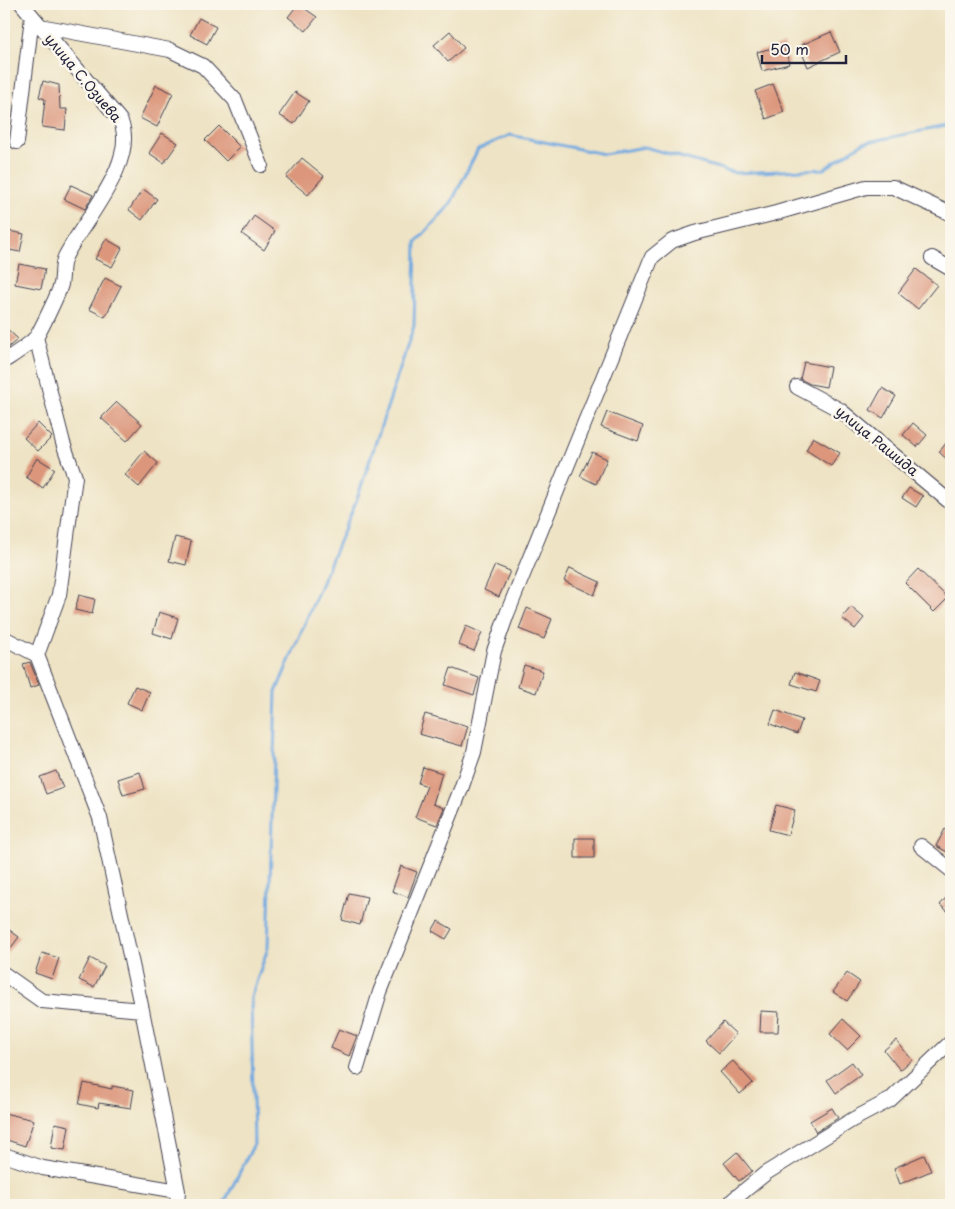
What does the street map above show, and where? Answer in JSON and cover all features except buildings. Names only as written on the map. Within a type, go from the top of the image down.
[{"type":"street","name":"улица С.Озиева","points":[[4,362],[36,337],[61,284],[64,259],[110,184],[118,166],[125,140],[125,133],[120,120],[22,4]]},
{"type":"street","points":[[17,142],[36,21],[170,50],[203,66],[236,100],[261,165]]},
{"type":"street","points":[[357,1068],[380,992],[474,752],[494,651],[507,614],[652,257],[672,241],[695,233],[776,213],[866,186],[893,187],[951,214]]},
{"type":"street","points":[[932,258],[951,269]]},
{"type":"street","points":[[4,1155],[43,1168],[177,1198],[142,1010],[100,818],[37,655],[59,595],[75,477],[63,443],[36,337]]},
{"type":"street","name":"улица Рашида","points":[[797,387],[840,410],[951,503]]},
{"type":"street","points":[[4,638],[37,655]]},
{"type":"street","points":[[921,846],[951,870]]},
{"type":"street","points":[[4,974],[42,1001],[142,1010]]},
{"type":"street","points":[[729,1205],[766,1174],[852,1120],[890,1100],[951,1042]]},
{"type":"waterway","points":[[223,1205],[254,1144],[251,997],[268,948],[276,692],[357,499],[414,326],[416,242],[450,205],[478,149],[510,135],[604,154],[645,147],[736,173],[824,169],[863,143],[951,125]]}]
